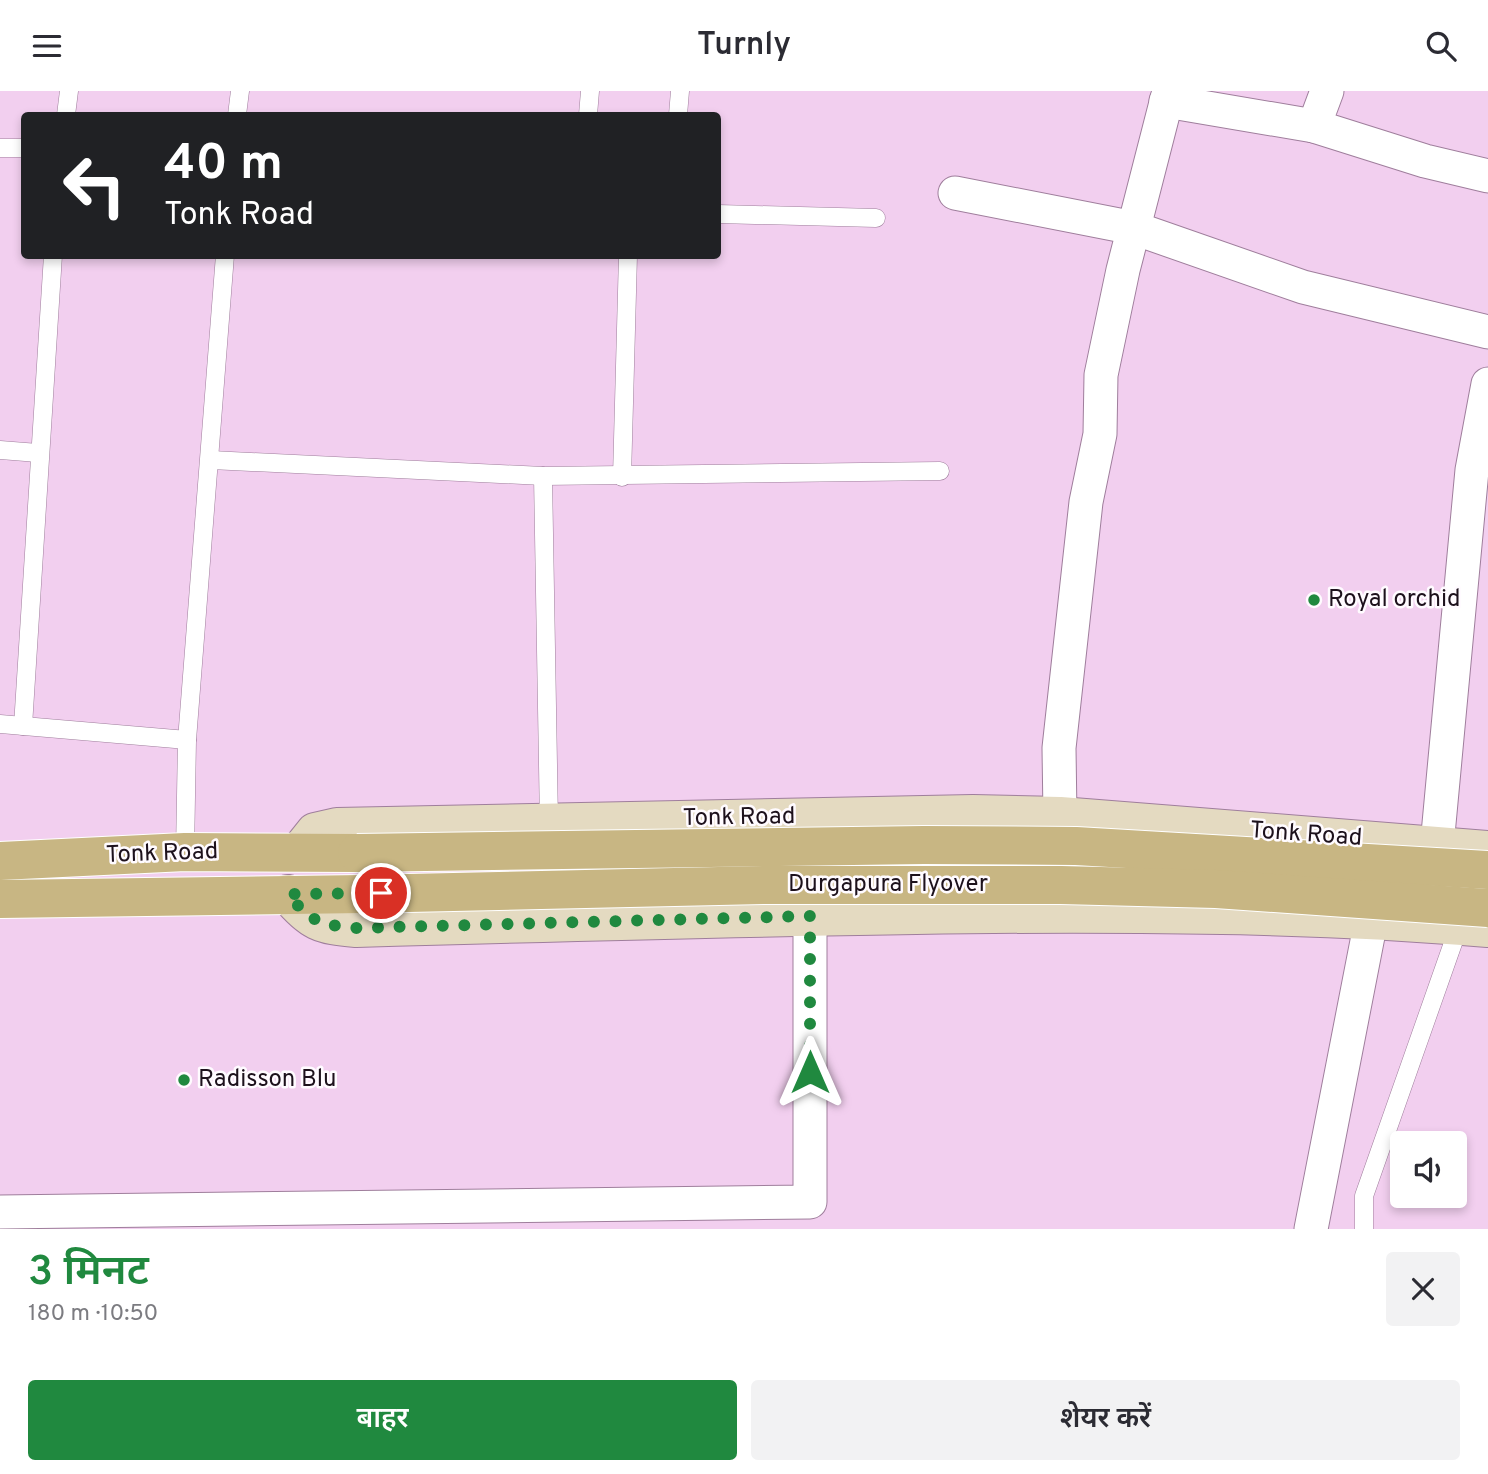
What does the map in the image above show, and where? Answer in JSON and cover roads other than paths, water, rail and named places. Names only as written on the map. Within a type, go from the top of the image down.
[{"type":"main road","name":"Durgapura Flyover","points":[[299,852],[924,845],[1076,846],[1488,870]]},
{"type":"main road","name":"Tonk Road","points":[[0,862],[185,852],[299,852]]},
{"type":"main road","name":"Durgapura Flyover","points":[[0,899],[763,885],[1061,885],[1216,889],[1478,921]]},
{"type":"street","points":[[1314,126],[1327,91]]},
{"type":"street","points":[[1060,816],[1059,748],[1086,502],[1100,434],[1101,375],[1134,228],[1168,96],[1314,126],[1425,161],[1488,176]]},
{"type":"street","points":[[955,193],[1134,228],[1303,287],[1488,332]]},
{"type":"street","points":[[1437,845],[1488,384]]},
{"type":"street","name":"Tonk Road","points":[[299,852],[314,832],[337,827],[842,815],[1060,816],[1488,849]]},
{"type":"street","points":[[1311,1229],[1373,919],[1382,841]]},
{"type":"street","points":[[288,894],[307,918],[327,925],[356,928],[810,916],[1099,914],[1478,921]]},
{"type":"street","points":[[0,1212],[810,1202],[810,916]]},
{"type":"lane","points":[[66,112],[69,91]]},
{"type":"lane","points":[[237,112],[240,91]]},
{"type":"lane","points":[[588,112],[590,91]]},
{"type":"lane","points":[[678,112],[680,91]]},
{"type":"lane","points":[[0,148],[21,148]]},
{"type":"lane","points":[[721,214],[876,218]]},
{"type":"lane","points":[[23,726],[38,453],[53,259]]},
{"type":"lane","points":[[185,852],[187,740],[225,259]]},
{"type":"lane","points":[[622,477],[628,259]]},
{"type":"lane","points":[[0,450],[38,453]]},
{"type":"lane","points":[[211,460],[543,476],[940,471]]},
{"type":"lane","points":[[543,476],[549,823]]},
{"type":"lane","points":[[0,724],[187,740]]},
{"type":"lane","points":[[1364,1229],[1364,1196],[1368,1183],[1478,921]]},
{"type":"place","name":"Royal orchid","points":[[1314,600]]},
{"type":"place","name":"Radisson Blu","points":[[184,1080]]}]
